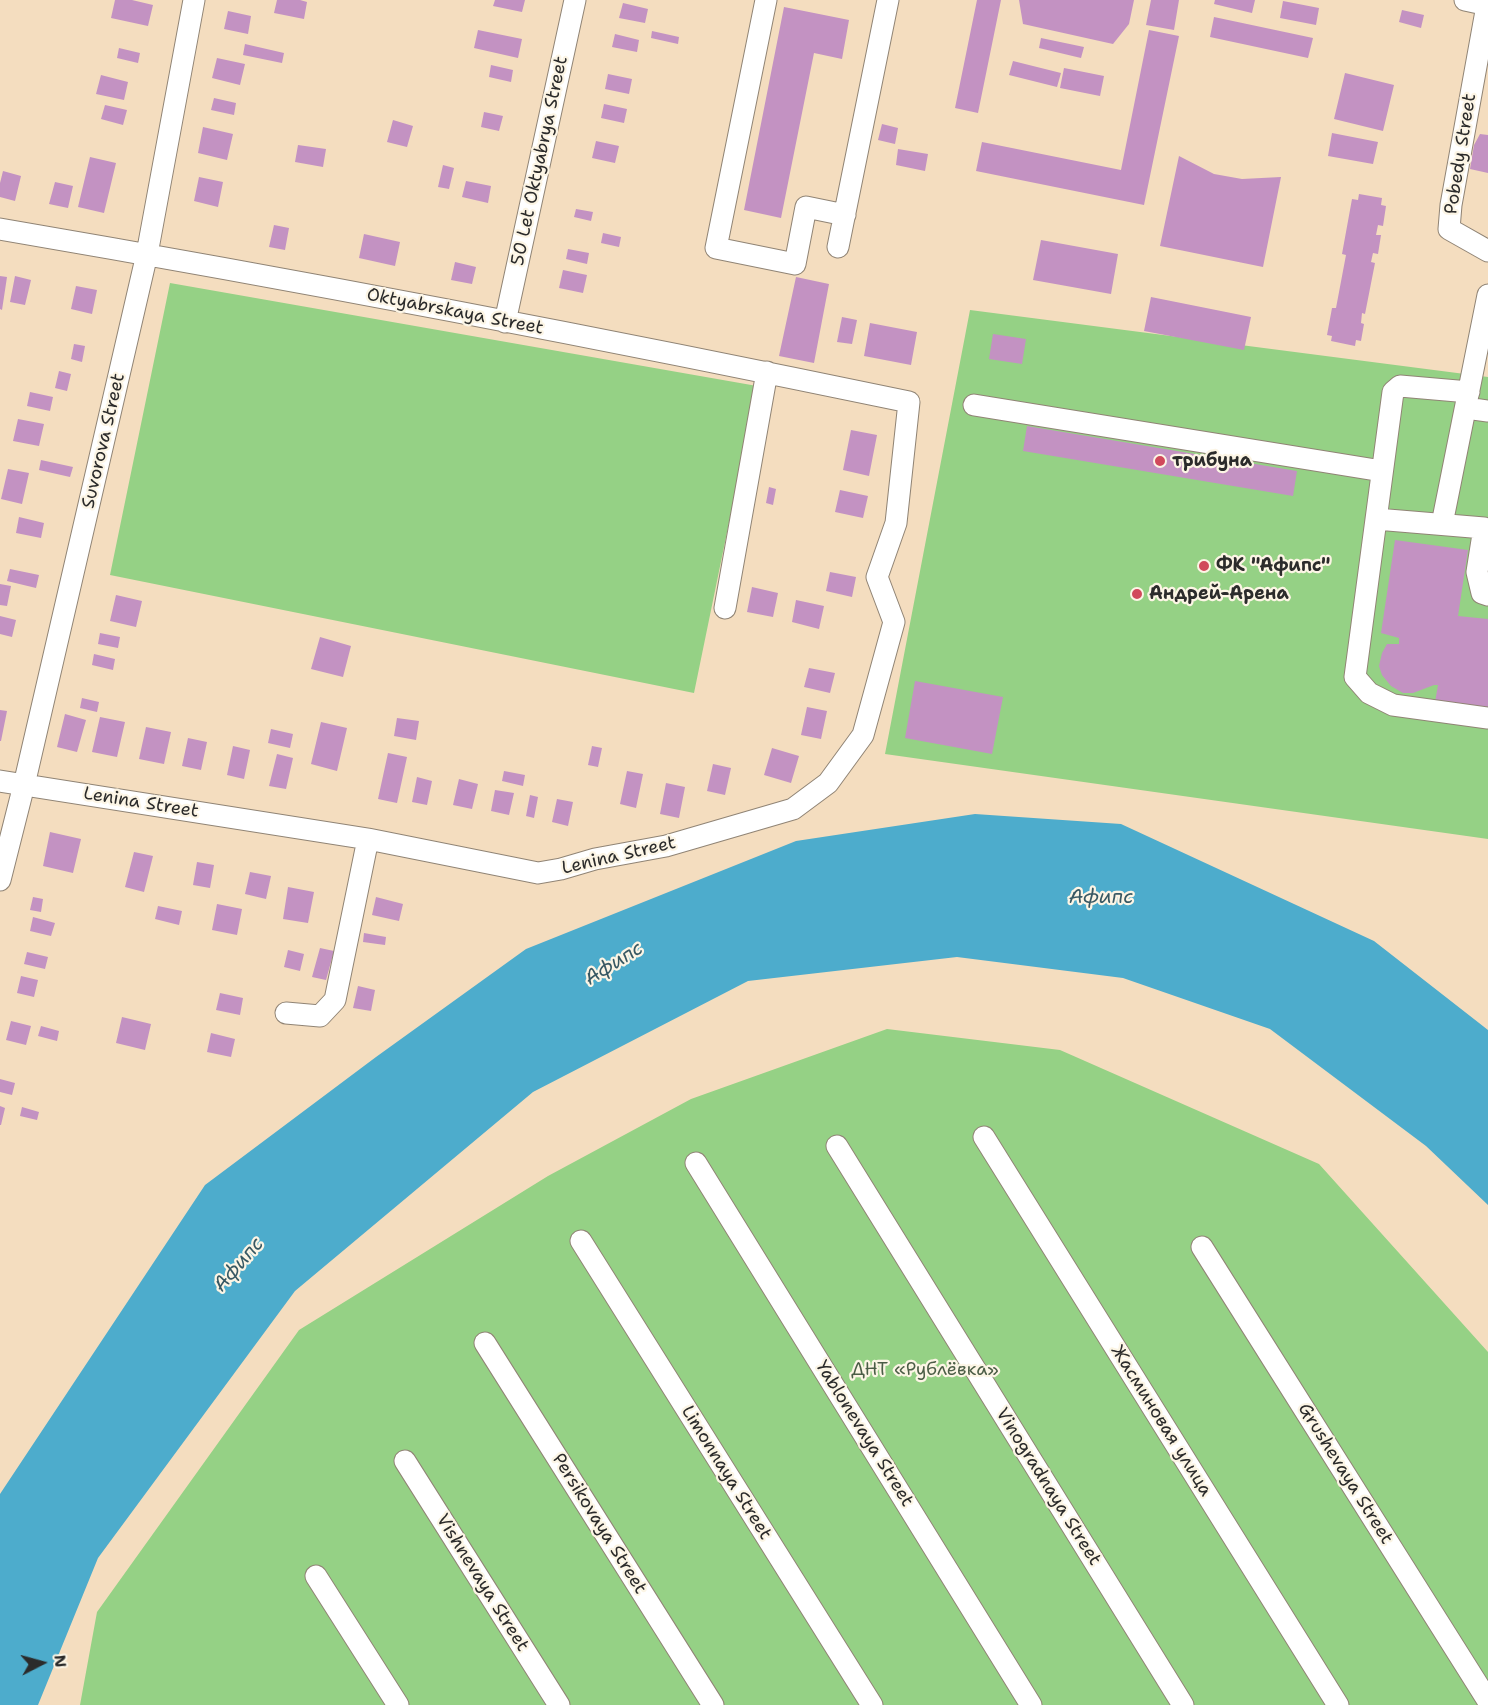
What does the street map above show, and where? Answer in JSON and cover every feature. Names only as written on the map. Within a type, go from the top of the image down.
[{"type":"street","name":"Suvorova Street","points":[[0,880],[147,254],[194,0]]},
{"type":"street","name":"50 Let Oktyabrya Street","points":[[505,322],[574,0]]},
{"type":"street","points":[[766,0],[716,248],[795,264],[806,207],[845,215]]},
{"type":"street","points":[[838,248],[888,0]]},
{"type":"street","points":[[1465,0],[1488,3]]},
{"type":"street","name":"Pobedy Street","points":[[1488,3],[1451,205],[1449,230],[1488,251]]},
{"type":"street","name":"Oktyabrskaya Street","points":[[0,229],[147,254],[505,322],[767,372],[909,402]]},
{"type":"street","points":[[1442,524],[1488,295]]},
{"type":"street","points":[[725,608],[767,372]]},
{"type":"street","points":[[1488,411],[1467,400],[1400,386],[1392,392],[1355,678],[1369,693],[1393,705],[1488,718]]},
{"type":"street","name":"Lenina Street","points":[[0,781],[368,839],[538,873],[595,859],[666,846],[793,809],[828,783],[863,735],[894,622],[877,577],[896,523],[909,402]]},
{"type":"street","points":[[974,405],[1382,471]]},
{"type":"street","points":[[1376,519],[1442,524],[1487,522],[1477,572],[1482,593],[1488,595]]},
{"type":"street","points":[[286,1013],[320,1016],[335,1000],[368,839]]},
{"type":"street","name":"Жасминовая улица","points":[[984,1137],[1338,1705]]},
{"type":"street","name":"Vinogradnaya Street","points":[[837,1146],[1183,1705]]},
{"type":"street","name":"Yablonevaya Street","points":[[696,1163],[1031,1705]]},
{"type":"street","name":"Limonnaya Street","points":[[581,1241],[872,1705]]},
{"type":"street","name":"Grushevaya Street","points":[[1202,1247],[1488,1701]]},
{"type":"street","name":"Persikovaya Street","points":[[484,1343],[713,1705]]},
{"type":"street","name":"Vishnevaya Street","points":[[405,1461],[559,1705]]},
{"type":"street","points":[[316,1576],[398,1705]]},
{"type":"green space","points":[[170,283],[757,386],[694,693],[110,575]]},
{"type":"green space","name":"ФК \"Афипс\"","points":[[970,310],[1488,377],[1488,839],[885,754]]},
{"type":"green space","name":"ДНТ «Рублёвка»","points":[[887,1029],[1060,1050],[1319,1164],[1488,1352],[1488,1705],[80,1705],[97,1612],[299,1330],[548,1176],[691,1099]]},
{"type":"water","name":"Афипс","points":[[975,814],[1121,824],[1374,941],[1488,1030],[1488,1205],[1426,1146],[1270,1029],[1123,978],[957,957],[748,981],[533,1092],[295,1291],[98,1558],[38,1705],[0,1705],[0,1494],[205,1185],[376,1057],[526,949],[796,841]]},
{"type":"building","points":[[115,0],[132,0],[153,5],[148,26],[111,18]]},
{"type":"building","points":[[277,0],[307,2],[304,19],[274,13]]},
{"type":"building","points":[[495,0],[525,0],[522,12],[493,6]]},
{"type":"building","points":[[977,0],[1001,0],[978,113],[955,108]]},
{"type":"building","points":[[1019,0],[1134,0],[1129,24],[1113,44],[1023,24]]},
{"type":"building","points":[[1151,0],[1179,0],[1174,30],[1146,25]]},
{"type":"building","points":[[1215,0],[1255,0],[1252,13],[1214,4]]},
{"type":"building","points":[[1283,1],[1319,8],[1316,25],[1280,18]]},
{"type":"building","points":[[623,3],[648,9],[645,23],[619,18]]},
{"type":"building","points":[[784,7],[849,20],[842,59],[814,53],[781,218],[744,210]]},
{"type":"building","points":[[1402,10],[1424,15],[1421,28],[1399,22]]},
{"type":"building","points":[[228,11],[251,16],[248,34],[224,29]]},
{"type":"building","points":[[1214,17],[1313,38],[1308,58],[1210,37]]},
{"type":"building","points":[[478,30],[522,39],[518,58],[474,48]]},
{"type":"building","points":[[1149,30],[1179,36],[1144,205],[976,171],[982,142],[1121,170]]},
{"type":"building","points":[[652,31],[679,37],[678,44],[651,38]]},
{"type":"building","points":[[615,34],[639,40],[637,52],[612,47]]},
{"type":"building","points":[[1041,38],[1084,47],[1081,58],[1039,48]]},
{"type":"building","points":[[245,44],[284,53],[282,63],[243,55]]},
{"type":"building","points":[[119,48],[140,53],[138,63],[117,58]]},
{"type":"building","points":[[217,58],[245,64],[240,85],[212,78]]},
{"type":"building","points":[[1013,61],[1061,73],[1057,87],[1009,75]]},
{"type":"building","points":[[491,65],[513,70],[511,82],[489,77]]},
{"type":"building","points":[[1064,68],[1104,76],[1100,96],[1060,88]]},
{"type":"building","points":[[1345,73],[1394,85],[1383,131],[1334,119]]},
{"type":"building","points":[[608,74],[632,79],[629,94],[605,89]]},
{"type":"building","points":[[101,75],[128,82],[124,100],[96,94]]},
{"type":"building","points":[[214,98],[236,103],[234,115],[211,110]]},
{"type":"building","points":[[604,104],[627,109],[624,123],[601,118]]},
{"type":"building","points":[[105,105],[127,110],[123,125],[101,119]]},
{"type":"building","points":[[484,112],[503,116],[499,131],[481,127]]},
{"type":"building","points":[[393,120],[413,126],[407,147],[387,142]]},
{"type":"building","points":[[882,124],[898,128],[895,144],[878,140]]},
{"type":"building","points":[[203,127],[233,134],[227,160],[198,153]]},
{"type":"building","points":[[1332,133],[1378,142],[1373,164],[1328,156]]},
{"type":"building","points":[[1480,134],[1488,135],[1488,173],[1470,169],[1474,145]]},
{"type":"building","points":[[596,141],[619,146],[615,163],[592,158]]},
{"type":"building","points":[[298,145],[326,149],[323,167],[295,162]]},
{"type":"building","points":[[898,149],[928,154],[925,171],[896,165]]},
{"type":"building","points":[[1179,156],[1214,174],[1242,179],[1281,177],[1263,267],[1160,246]]},
{"type":"building","points":[[90,157],[116,163],[104,213],[78,207]]},
{"type":"building","points":[[443,165],[454,168],[449,189],[438,187]]},
{"type":"building","points":[[3,171],[21,176],[15,201],[0,197]]},
{"type":"building","points":[[199,177],[223,182],[218,207],[194,201]]},
{"type":"building","points":[[466,181],[491,186],[488,203],[462,197]]},
{"type":"building","points":[[55,182],[73,186],[68,208],[49,204]]},
{"type":"building","points":[[1359,194],[1382,198],[1381,205],[1386,206],[1383,226],[1378,225],[1376,235],[1381,235],[1378,254],[1373,253],[1371,262],[1375,263],[1365,314],[1362,313],[1361,323],[1364,324],[1361,341],[1356,340],[1355,346],[1331,341],[1332,336],[1327,335],[1332,308],[1336,308],[1346,255],[1342,254],[1352,199],[1358,200]]},
{"type":"building","points":[[576,209],[593,212],[591,221],[574,217]]},
{"type":"building","points":[[274,225],[289,228],[285,250],[269,247]]},
{"type":"building","points":[[603,233],[621,237],[619,247],[601,243]]},
{"type":"building","points":[[364,234],[400,242],[395,266],[359,258]]},
{"type":"building","points":[[1041,240],[1118,254],[1111,294],[1033,280]]},
{"type":"building","points":[[568,249],[589,253],[587,264],[566,259]]},
{"type":"building","points":[[455,262],[476,267],[472,284],[451,280]]},
{"type":"building","points":[[563,270],[587,275],[583,293],[559,288]]},
{"type":"building","points":[[0,276],[7,277],[2,310],[0,309]]},
{"type":"building","points":[[15,276],[31,280],[25,305],[10,302]]},
{"type":"building","points":[[796,277],[829,284],[814,363],[779,356]]},
{"type":"building","points":[[76,286],[97,290],[92,314],[71,309]]},
{"type":"building","points":[[1151,297],[1251,317],[1244,350],[1144,331]]},
{"type":"building","points":[[842,317],[857,320],[852,344],[837,342]]},
{"type":"building","points":[[870,323],[917,332],[911,365],[864,356]]},
{"type":"building","points":[[993,334],[1026,339],[1022,364],[989,359]]},
{"type":"building","points":[[74,344],[85,346],[82,362],[71,359]]},
{"type":"building","points":[[59,371],[71,374],[67,391],[55,388]]},
{"type":"building","points":[[30,392],[53,397],[50,411],[27,406]]},
{"type":"building","points":[[18,419],[44,424],[39,446],[13,441]]},
{"type":"building","name":"трибуна","points":[[1027,426],[1297,471],[1293,496],[1023,451]]},
{"type":"building","points":[[851,430],[877,435],[869,476],[843,470]]},
{"type":"building","points":[[41,460],[73,467],[70,477],[39,470]]},
{"type":"building","points":[[8,469],[29,473],[22,504],[1,499]]},
{"type":"building","points":[[769,487],[776,489],[773,505],[766,503]]},
{"type":"building","points":[[840,490],[868,496],[863,518],[835,512]]},
{"type":"building","points":[[19,517],[44,523],[41,538],[16,533]]},
{"type":"building","points":[[1395,540],[1468,550],[1458,616],[1488,619],[1488,707],[1435,702],[1438,685],[1413,693],[1403,693],[1391,686],[1382,675],[1379,666],[1382,653],[1387,644],[1399,644],[1399,638],[1381,633]]},
{"type":"building","points":[[10,569],[39,575],[36,588],[7,581]]},
{"type":"building","points":[[830,572],[856,577],[852,597],[826,591]]},
{"type":"building","points":[[0,584],[11,586],[7,606],[0,605]]},
{"type":"building","points":[[752,587],[778,593],[773,617],[747,612]]},
{"type":"building","points":[[116,595],[142,601],[136,627],[110,621]]},
{"type":"building","points":[[796,600],[824,606],[819,629],[792,622]]},
{"type":"building","points":[[0,616],[16,620],[12,637],[0,634]]},
{"type":"building","points":[[100,633],[120,637],[118,648],[98,644]]},
{"type":"building","points":[[320,637],[351,646],[343,677],[311,669]]},
{"type":"building","points":[[94,654],[115,659],[113,670],[92,665]]},
{"type":"building","points":[[809,668],[835,673],[830,693],[804,687]]},
{"type":"building","points":[[915,681],[1003,697],[992,754],[905,738]]},
{"type":"building","points":[[82,698],[99,702],[97,712],[80,708]]},
{"type":"building","points":[[807,707],[827,711],[821,739],[801,735]]},
{"type":"building","points":[[0,710],[7,711],[1,741],[0,741]]},
{"type":"building","points":[[65,714],[86,720],[77,752],[57,747]]},
{"type":"building","points":[[100,717],[125,722],[117,757],[92,752]]},
{"type":"building","points":[[397,718],[419,721],[416,740],[394,736]]},
{"type":"building","points":[[321,722],[347,728],[337,771],[311,764]]},
{"type":"building","points":[[146,727],[171,732],[164,764],[139,759]]},
{"type":"building","points":[[271,729],[293,734],[290,748],[268,743]]},
{"type":"building","points":[[188,738],[207,742],[201,770],[182,766]]},
{"type":"building","points":[[233,746],[250,750],[244,779],[227,775]]},
{"type":"building","points":[[592,746],[602,748],[598,767],[588,765]]},
{"type":"building","points":[[772,748],[799,756],[791,783],[764,775]]},
{"type":"building","points":[[388,753],[407,757],[397,803],[378,799]]},
{"type":"building","points":[[277,754],[293,758],[286,789],[269,786]]},
{"type":"building","points":[[713,764],[731,768],[725,795],[707,791]]},
{"type":"building","points":[[504,771],[525,775],[523,786],[502,781]]},
{"type":"building","points":[[627,771],[643,774],[636,808],[620,804]]},
{"type":"building","points":[[417,777],[432,781],[427,805],[412,802]]},
{"type":"building","points":[[459,779],[478,784],[472,809],[453,805]]},
{"type":"building","points":[[666,783],[685,787],[679,818],[660,814]]},
{"type":"building","points":[[495,790],[514,793],[509,815],[491,811]]},
{"type":"building","points":[[530,795],[538,797],[534,818],[526,816]]},
{"type":"building","points":[[557,799],[573,802],[568,826],[552,822]]},
{"type":"building","points":[[50,832],[81,839],[73,873],[43,866]]},
{"type":"building","points":[[134,852],[153,856],[144,892],[125,887]]},
{"type":"building","points":[[197,862],[214,865],[210,888],[193,885]]},
{"type":"building","points":[[250,872],[271,876],[266,899],[245,894]]},
{"type":"building","points":[[288,887],[314,892],[308,923],[283,919]]},
{"type":"building","points":[[33,897],[43,899],[41,912],[30,910]]},
{"type":"building","points":[[376,897],[403,904],[399,921],[372,915]]},
{"type":"building","points":[[217,904],[242,909],[237,935],[212,930]]},
{"type":"building","points":[[158,906],[182,911],[179,925],[155,919]]},
{"type":"building","points":[[33,917],[55,923],[51,936],[30,931]]},
{"type":"building","points":[[364,933],[386,937],[385,945],[363,942]]},
{"type":"building","points":[[320,948],[334,951],[326,980],[312,977]]},
{"type":"building","points":[[288,950],[304,954],[300,971],[284,967]]},
{"type":"building","points":[[27,952],[48,957],[45,969],[24,964]]},
{"type":"building","points":[[21,976],[38,980],[34,997],[17,993]]},
{"type":"building","points":[[358,986],[375,990],[371,1011],[353,1008]]},
{"type":"building","points":[[220,993],[243,998],[240,1015],[216,1010]]},
{"type":"building","points":[[122,1017],[151,1024],[145,1050],[116,1043]]},
{"type":"building","points":[[11,1021],[31,1026],[26,1045],[6,1040]]},
{"type":"building","points":[[41,1026],[59,1031],[57,1041],[38,1036]]},
{"type":"building","points":[[211,1033],[235,1039],[231,1057],[207,1052]]},
{"type":"building","points":[[0,1079],[15,1083],[12,1095],[0,1092]]},
{"type":"building","points":[[0,1106],[5,1108],[1,1125],[0,1125]]},
{"type":"building","points":[[22,1107],[39,1112],[37,1120],[20,1116]]},
{"type":"place","name":"трибуна","points":[[1160,461]]},
{"type":"place","name":"ФК \"Афипс\"","points":[[1204,566]]},
{"type":"place","name":"Андрей-Арена","points":[[1137,594]]}]
